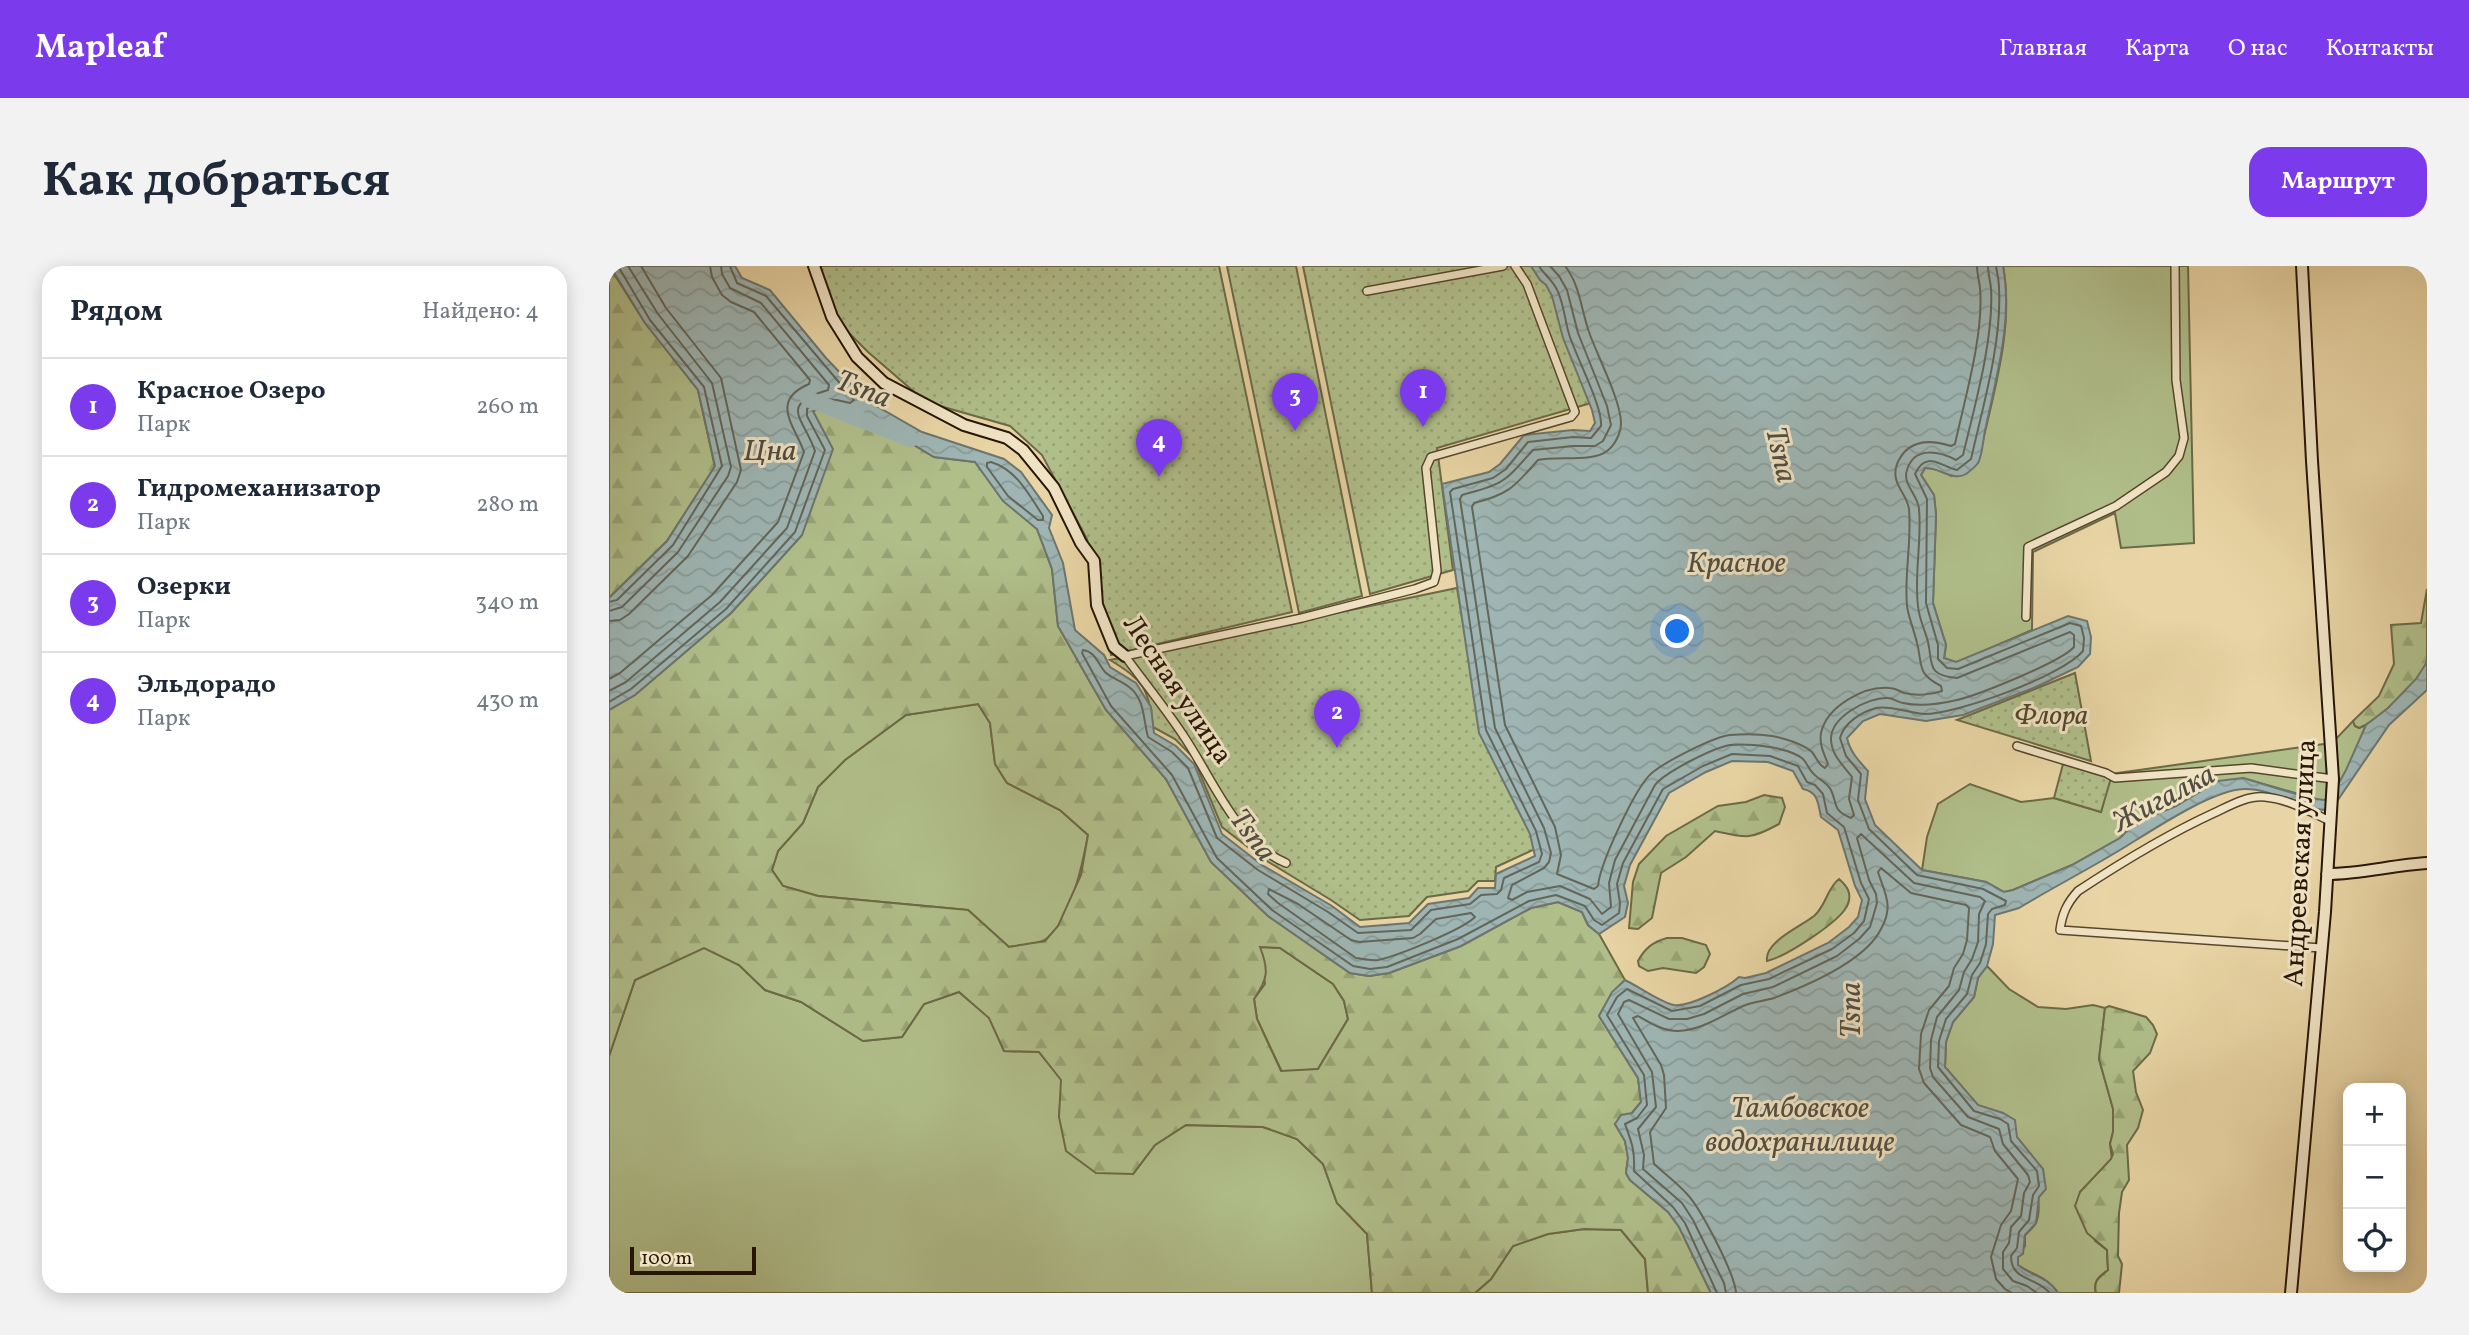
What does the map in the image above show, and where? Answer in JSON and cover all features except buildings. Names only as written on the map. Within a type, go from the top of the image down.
[{"type":"street","name":"Лесная улица","points":[[814,266],[832,317],[857,357],[884,383],[964,425],[1007,438],[1023,450],[1054,488],[1081,543],[1094,561],[1097,605],[1114,647],[1125,656],[1183,735],[1236,821],[1268,855],[1286,863]]},
{"type":"street","points":[[1367,291],[1503,266]]},
{"type":"street","points":[[1125,656],[1302,618],[1434,582],[1437,571],[1426,468],[1431,457],[1571,417],[1575,412],[1527,284],[1515,266]]},
{"type":"street","points":[[2026,617],[2028,547],[2116,506],[2166,472],[2179,456],[2184,438],[2176,380],[2175,266]]},
{"type":"street","name":"Андреевская улица","points":[[2291,1293],[2333,785],[2312,470],[2302,266]]},
{"type":"street","points":[[2017,746],[2115,778],[2251,768],[2333,785]]},
{"type":"street","points":[[2321,948],[2060,930],[2069,901],[2078,891],[2178,829],[2227,807],[2263,796],[2330,817]]},
{"type":"street","points":[[2327,874],[2358,874],[2427,863]]},
{"type":"green space","points":[[609,266],[645,323],[698,390],[715,467],[667,541],[609,598]]},
{"type":"green space","points":[[817,266],[1219,266],[1292,612],[1111,655],[1087,539],[1042,455],[1010,426],[926,402],[868,352],[832,316]]},
{"type":"green space","points":[[1227,266],[1296,266],[1362,596],[1299,613]]},
{"type":"green space","points":[[1303,266],[1535,266],[1546,278],[1591,403],[1437,448],[1453,570],[1370,594]]},
{"type":"green space","points":[[2003,266],[2188,266],[2194,543],[2121,548],[2115,513],[2033,552],[2032,630],[1956,663],[1944,658],[1946,645],[1933,603],[1936,515],[1934,495],[1921,475],[1925,468],[1939,470],[1951,476],[1978,463],[2004,340],[2006,291]]},
{"type":"green space","points":[[830,405],[859,412],[934,457],[975,462],[1003,500],[1037,529],[1052,569],[1058,626],[1106,710],[1166,779],[1211,862],[1268,916],[1350,973],[1369,976],[1389,973],[1461,946],[1531,908],[1558,902],[1582,912],[1588,925],[1599,934],[1625,980],[1612,993],[1599,1016],[1638,1078],[1641,1102],[1632,1113],[1615,1124],[1625,1141],[1628,1158],[1626,1173],[1630,1180],[1668,1212],[1679,1227],[1711,1293],[1648,1293],[1645,1259],[1621,1230],[1584,1229],[1548,1234],[1513,1246],[1491,1279],[1475,1293],[1372,1293],[1367,1234],[1337,1203],[1323,1164],[1297,1139],[1263,1127],[1186,1125],[1155,1145],[1133,1174],[1096,1173],[1066,1151],[1059,1117],[1061,1080],[1039,1052],[1004,1051],[989,1018],[959,992],[924,1004],[902,1037],[863,1041],[801,1002],[765,990],[739,965],[704,948],[635,980],[609,1056],[609,710],[635,695],[731,613],[802,535],[813,411]],"holes":[[[978,704],[990,723],[995,764],[1007,783],[1060,810],[1088,835],[1081,875],[1058,926],[1045,941],[1009,947],[968,910],[818,896],[783,886],[772,870],[778,851],[803,823],[818,787],[845,760],[906,715]],[[1260,947],[1280,948],[1333,984],[1344,1001],[1348,1019],[1318,1069],[1281,1071],[1257,1019],[1254,999],[1266,974]]]},
{"type":"green space","points":[[1457,588],[1470,664],[1530,828],[1535,849],[1496,867],[1495,881],[1478,881],[1468,891],[1427,897],[1409,916],[1360,920],[1262,858],[1222,827],[1193,757],[1175,739],[1153,727],[1149,703],[1142,686],[1130,673],[1110,660]]},
{"type":"green space","points":[[2427,589],[2427,660],[2424,668],[2409,688],[2388,708],[2367,724],[2359,728],[2355,726],[2353,721],[2379,696],[2394,664],[2391,625],[2421,623]]},
{"type":"green space","name":"Флора","points":[[2075,673],[2091,761],[1957,720]]},
{"type":"green space","points":[[978,704],[990,723],[995,764],[1007,783],[1060,810],[1088,835],[1069,906],[1062,920],[1046,939],[1034,944],[1009,947],[968,910],[818,896],[783,886],[772,870],[778,851],[803,823],[818,787],[845,760],[906,715]]},
{"type":"green space","points":[[2353,721],[2359,728],[2366,725],[2343,778],[2323,801],[2243,778],[2147,818],[2131,827],[2120,838],[2072,865],[2013,890],[2004,892],[1986,882],[1922,870],[1927,837],[1938,804],[1970,784],[2021,802],[2054,798],[2101,812],[2111,774],[2324,744],[2335,740]]},
{"type":"green space","name":"Флора","points":[[2063,764],[2111,778],[2101,812],[2054,798]]},
{"type":"green space","points":[[1764,795],[1782,798],[1785,807],[1779,824],[1748,836],[1715,831],[1686,857],[1661,873],[1652,918],[1638,929],[1629,928],[1633,882],[1639,864],[1666,836],[1718,806],[1746,802]]},
{"type":"green space","points":[[1839,879],[1849,893],[1844,911],[1812,937],[1767,961],[1771,948],[1777,941],[1818,912]]},
{"type":"green space","points":[[1667,938],[1682,938],[1706,945],[1710,954],[1704,967],[1696,973],[1663,968],[1648,971],[1639,966],[1638,961],[1647,949]]},
{"type":"green space","points":[[704,947],[739,965],[765,990],[801,1002],[863,1041],[902,1037],[924,1004],[959,992],[990,1018],[1004,1051],[1039,1052],[1062,1080],[1059,1117],[1133,1174],[1155,1145],[1186,1125],[1263,1127],[1297,1139],[1323,1164],[1337,1203],[1367,1234],[1372,1293],[609,1293],[609,1056],[635,980]]},
{"type":"green space","points":[[1260,947],[1280,948],[1333,984],[1344,1001],[1348,1019],[1318,1069],[1282,1072],[1257,1019],[1254,999],[1265,984]]},
{"type":"green space","points":[[1987,966],[2009,989],[2038,1007],[2066,1009],[2093,1005],[2105,1008],[2099,1059],[2113,1108],[2110,1144],[2112,1159],[2080,1192],[2095,1241],[2107,1250],[2108,1270],[2096,1282],[2096,1293],[2058,1293],[2045,1280],[2018,1265],[2018,1257],[2025,1246],[2025,1235],[2036,1223],[2039,1211],[2035,1182],[2003,1113],[1978,1106],[1945,1067],[1946,1042],[1953,1022],[1974,997],[1978,978]]},
{"type":"green space","points":[[2109,1006],[2146,1017],[2157,1034],[2150,1053],[2133,1071],[2136,1092],[2143,1110],[2138,1128],[2127,1145],[2129,1180],[2122,1192],[2119,1213],[2118,1256],[2122,1264],[2119,1293],[2096,1293],[2096,1282],[2108,1270],[2107,1250],[2087,1233],[2075,1206],[2080,1192],[2113,1154],[2110,1144],[2113,1109],[2099,1059],[2105,1008]]},
{"type":"green space","points":[[1584,1229],[1621,1230],[1645,1259],[1648,1293],[1475,1293],[1491,1279],[1513,1246],[1548,1234]]},
{"type":"water","points":[[610,266],[735,266],[742,278],[770,290],[826,358],[866,400],[922,432],[1004,459],[1021,472],[1052,515],[1049,528],[1063,563],[1075,630],[1104,655],[1110,667],[1136,683],[1151,707],[1154,733],[1176,746],[1194,764],[1222,834],[1262,865],[1332,906],[1360,927],[1409,923],[1428,904],[1469,898],[1478,888],[1495,888],[1496,874],[1535,856],[1530,834],[1479,733],[1442,484],[1489,472],[1500,464],[1524,435],[1590,431],[1595,423],[1563,338],[1552,296],[1531,266],[2003,266],[2006,286],[2005,326],[1980,459],[1972,469],[1961,476],[1925,468],[1921,475],[1934,495],[1936,515],[1933,603],[1946,645],[1944,658],[1956,662],[2068,616],[2087,621],[2091,637],[2090,654],[2078,667],[2036,687],[1963,715],[1926,721],[1880,714],[1863,721],[1847,738],[1858,760],[1868,771],[1865,799],[1875,825],[1922,870],[1986,882],[2004,892],[2013,890],[2072,865],[2120,838],[2131,827],[2176,806],[2218,781],[2243,778],[2324,800],[2331,797],[2366,725],[2388,708],[2416,679],[2427,662],[2427,690],[2389,725],[2331,810],[2321,810],[2266,792],[2244,789],[2230,791],[2181,813],[2019,908],[1995,915],[1993,944],[1987,966],[1978,978],[1974,997],[1953,1022],[1946,1042],[1945,1067],[1978,1105],[2015,1120],[2017,1137],[2043,1169],[2046,1189],[2039,1197],[2036,1223],[2025,1235],[2023,1254],[2018,1257],[2018,1265],[2054,1287],[2058,1293],[1711,1293],[1679,1227],[1668,1212],[1630,1180],[1626,1173],[1628,1158],[1625,1141],[1615,1124],[1621,1115],[1632,1113],[1641,1102],[1638,1078],[1599,1016],[1612,992],[1625,980],[1669,1004],[1689,1003],[1718,991],[1739,977],[1766,973],[1828,943],[1858,917],[1862,900],[1838,830],[1821,817],[1814,795],[1803,789],[1793,771],[1768,762],[1732,761],[1669,793],[1630,865],[1624,886],[1628,903],[1625,917],[1599,934],[1588,925],[1582,912],[1558,902],[1531,908],[1461,946],[1389,973],[1369,976],[1350,973],[1268,916],[1211,862],[1166,779],[1106,710],[1058,626],[1052,569],[1037,529],[1003,501],[975,462],[934,457],[859,412],[830,405],[813,411],[833,449],[802,535],[731,613],[635,695],[609,710],[609,598],[667,541],[715,466],[698,390],[645,323]]},
{"type":"waterway","name":"Tsna","points":[[808,399],[911,439]]},
{"type":"place","name":"Красное Озеро","points":[[1423,427]]},
{"type":"place","name":"Озерки","points":[[1295,431]]},
{"type":"place","name":"Эльдорадо","points":[[1159,477]]},
{"type":"place","name":"Гидромеханизатор","points":[[1337,748]]},
{"type":"water label","name":"Цна","points":[[770,452]]},
{"type":"water label","name":"Красное","points":[[1736,564]]},
{"type":"water label","name":"Жигалка","points":[[2164,799]]},
{"type":"water label","name":"Тамбовское водохранилище","points":[[1800,1126]]}]
